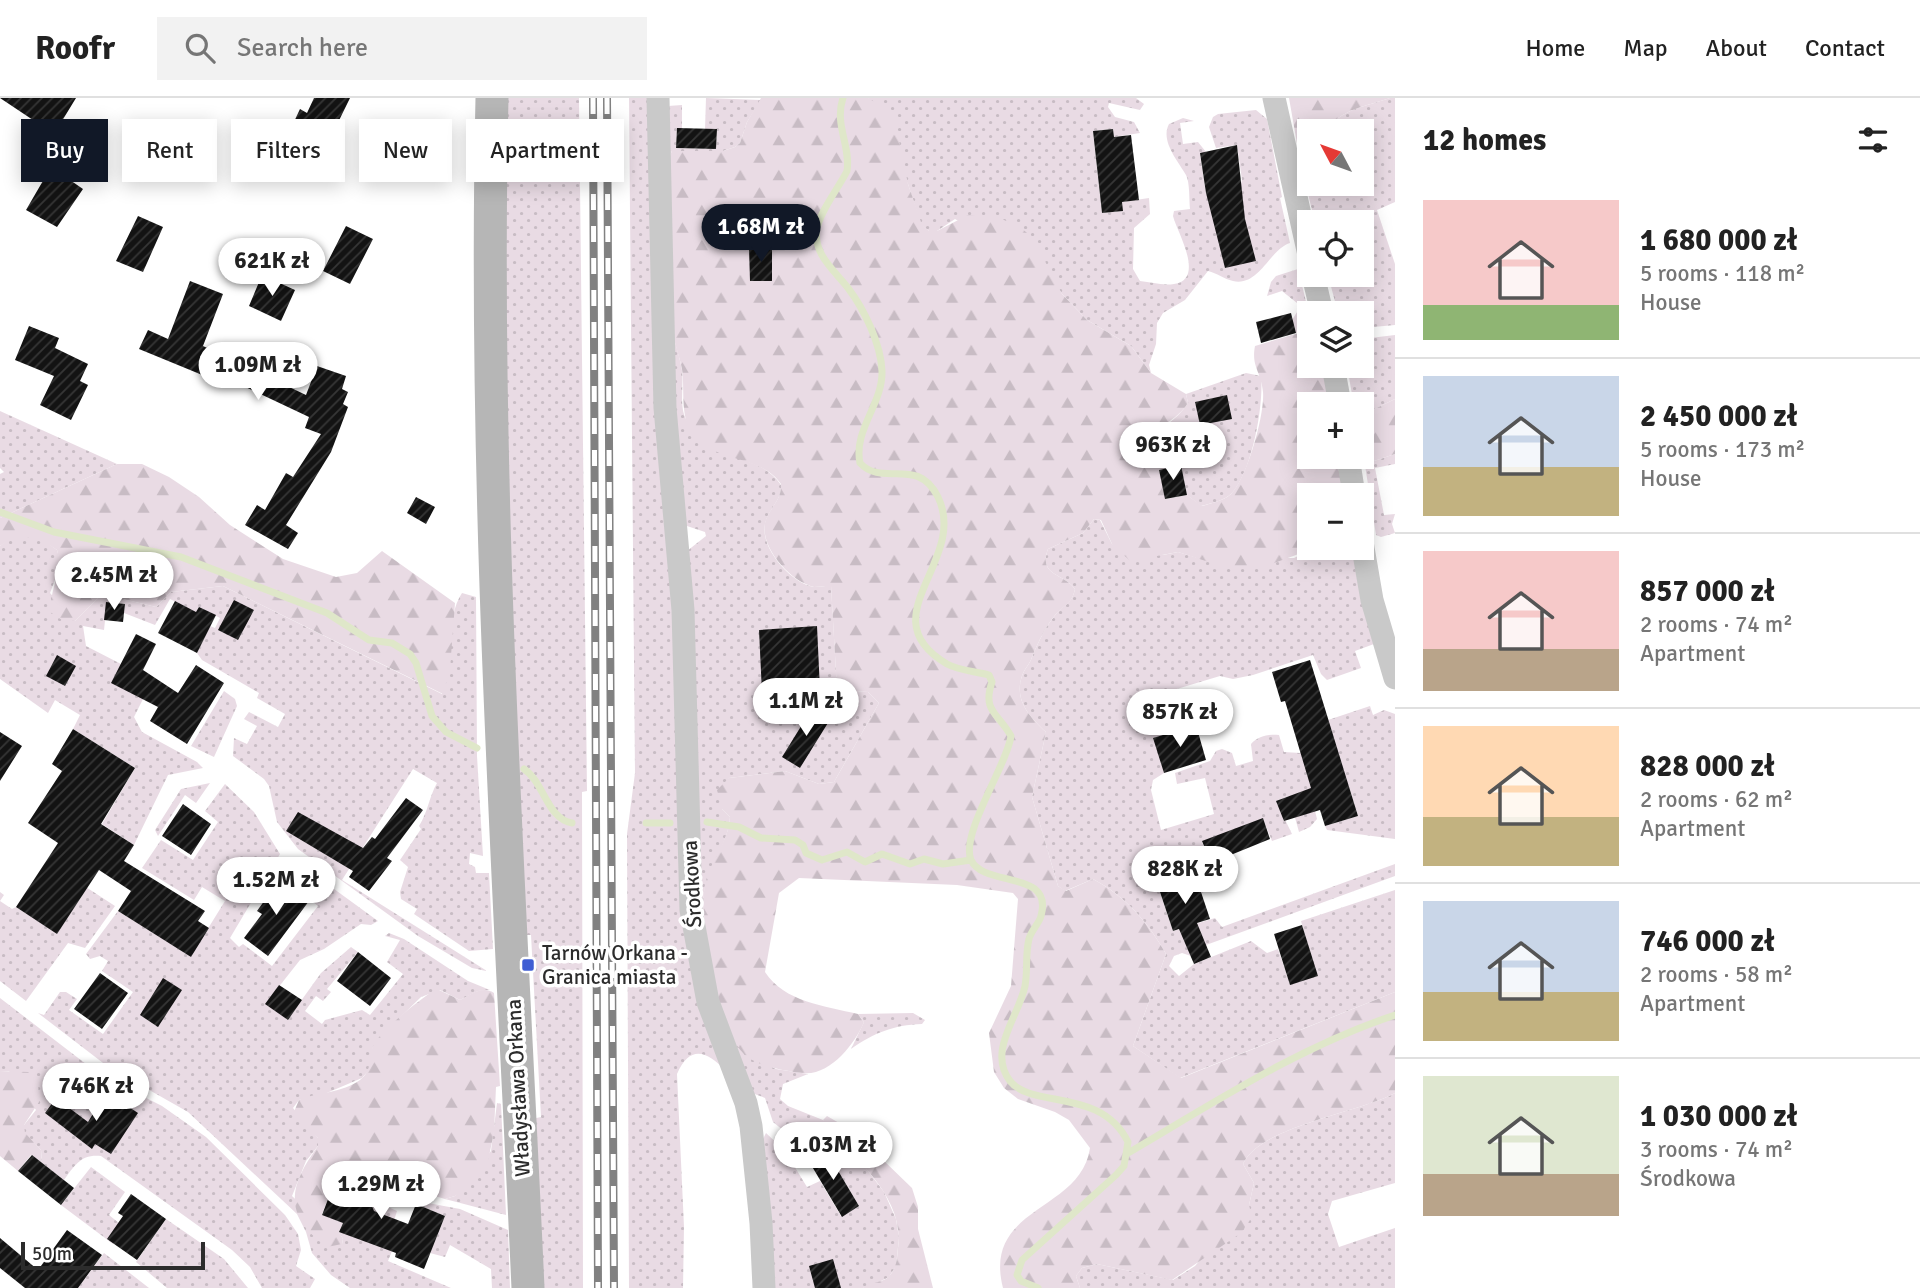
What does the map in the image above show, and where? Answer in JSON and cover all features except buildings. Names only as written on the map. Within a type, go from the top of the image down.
[{"type":"street","name":"Władysława Orkana","points":[[492,98],[489,355],[499,678],[528,1288]]},
{"type":"street","name":"Środkowa","points":[[658,98],[665,408],[683,610],[691,910],[709,1002],[746,1103],[751,1126],[761,1223],[764,1288]]},
{"type":"street","points":[[1274,98],[1299,210]]},
{"type":"street","points":[[1367,560],[1390,643],[1395,678]]},
{"type":"green space","points":[[506,98],[579,98],[579,119],[506,119]]},
{"type":"green space","points":[[629,98],[651,98],[680,792],[726,1071],[706,1055],[699,1054],[687,1058],[677,1074],[684,1227],[683,1288],[629,1288],[627,834],[635,773]]},
{"type":"green space","points":[[706,98],[761,100],[747,122],[740,143],[735,147],[723,151],[672,151],[667,161],[668,106],[682,105],[682,128],[677,129],[676,148],[716,149],[717,130],[705,129]]},
{"type":"green space","points":[[761,98],[868,98],[883,107],[895,121],[908,184],[922,225],[929,231],[937,231],[968,215],[1004,220],[1020,227],[1033,238],[1062,294],[1087,320],[1131,346],[1151,373],[1186,394],[1188,403],[1153,440],[1153,450],[1166,499],[1187,495],[1202,506],[1231,494],[1237,486],[1254,445],[1263,402],[1262,385],[1254,359],[1255,346],[1297,334],[1297,378],[1325,378],[1327,392],[1297,392],[1297,469],[1339,469],[1341,483],[1297,483],[1297,555],[1258,569],[1218,565],[1178,552],[1130,561],[1112,544],[1101,520],[1094,519],[1083,533],[1048,549],[1046,564],[1075,589],[1074,594],[1045,629],[1023,673],[1020,685],[1025,707],[1046,732],[1032,797],[1058,886],[1066,891],[1093,879],[1105,886],[1135,911],[1166,954],[1133,1046],[1181,1078],[1395,992],[1395,1093],[1289,1130],[1253,1151],[1243,1164],[1254,1183],[1249,1205],[1252,1217],[1241,1233],[1172,1280],[1097,1264],[1082,1268],[1076,1276],[1080,1288],[1003,1288],[1000,1261],[1006,1241],[1035,1211],[1070,1185],[1083,1169],[1090,1148],[1069,1120],[1018,1099],[1004,1088],[994,1072],[989,1033],[1011,986],[1018,899],[1013,893],[957,885],[799,878],[779,893],[765,972],[773,982],[794,996],[858,1014],[864,1022],[860,1031],[848,1049],[831,1064],[822,1070],[802,1073],[770,1067],[748,1057],[733,1039],[725,1020],[712,975],[704,908],[706,882],[729,827],[730,817],[722,809],[717,790],[729,778],[785,771],[819,784],[834,782],[879,703],[868,692],[837,690],[831,586],[814,587],[796,578],[779,562],[767,543],[765,523],[779,495],[781,484],[772,474],[761,468],[711,449],[700,442],[691,432],[685,417],[682,369],[674,338],[670,295],[667,161],[672,151],[723,151],[735,147],[740,143],[747,122]]},
{"type":"green space","points":[[868,98],[1136,98],[1144,104],[1140,110],[1109,103],[1108,107],[1115,117],[1134,122],[1140,133],[1114,137],[1113,129],[1093,131],[1102,213],[1122,211],[1122,202],[1149,198],[1150,214],[1134,228],[1133,269],[1140,281],[1165,285],[1183,280],[1188,274],[1189,265],[1173,216],[1174,211],[1190,209],[1188,182],[1168,144],[1169,124],[1183,118],[1194,121],[1180,123],[1183,144],[1198,142],[1206,152],[1200,154],[1206,193],[1240,188],[1242,180],[1237,145],[1216,148],[1209,127],[1213,117],[1218,114],[1256,110],[1267,119],[1290,243],[1276,252],[1257,273],[1242,281],[1233,281],[1208,271],[1185,300],[1163,313],[1157,323],[1156,344],[1149,365],[1151,373],[1131,346],[1087,320],[1062,294],[1048,272],[955,219],[937,231],[929,231],[921,225],[908,184]]},
{"type":"green space","points":[[1289,98],[1390,98],[1346,113],[1337,119],[1297,119],[1297,143]]},
{"type":"green space","points":[[1395,98],[1395,202],[1377,210],[1395,264],[1395,325],[1374,327],[1374,301],[1335,301],[1331,287],[1374,287],[1374,210],[1312,210],[1308,196],[1374,196],[1374,119],[1337,119],[1364,106]]},
{"type":"green space","points":[[504,182],[580,182],[587,791],[582,792],[583,1288],[539,1288],[532,1119],[541,1117],[531,935],[523,935],[501,334]]},
{"type":"green space","points":[[1297,269],[1297,287],[1302,287],[1306,301],[1297,303],[1282,291],[1267,296],[1276,276]]},
{"type":"green space","points":[[1297,312],[1297,333],[1296,333],[1292,320]]},
{"type":"green space","points":[[1395,335],[1395,399],[1374,409],[1374,392],[1352,392],[1349,378],[1374,378],[1374,338]]},
{"type":"green space","points":[[674,338],[682,370],[682,402],[686,419],[696,434],[708,444],[760,467],[781,485],[779,496],[765,524],[767,543],[772,553],[787,572],[805,584],[814,587],[831,585],[837,690],[868,692],[879,703],[834,782],[819,784],[785,771],[729,778],[722,809],[730,817],[729,826],[708,878],[704,897],[704,920],[712,979],[702,923],[687,551],[706,536],[705,532],[684,525],[673,435]]},
{"type":"green space","points":[[1246,373],[1261,376],[1261,403],[1251,454],[1232,493],[1222,500],[1201,506],[1187,495],[1181,466],[1159,470],[1153,457],[1154,439],[1188,403],[1186,394]]},
{"type":"green space","points":[[1395,399],[1395,454],[1374,461],[1374,409]]},
{"type":"green space","points":[[0,411],[117,464],[0,518],[0,474],[4,472],[0,468]]},
{"type":"green space","points":[[1395,454],[1395,464],[1375,468],[1384,515],[1395,514],[1392,524],[1395,533],[1381,537],[1376,535],[1374,522],[1374,483],[1368,483],[1366,469],[1374,469],[1374,461]]},
{"type":"green space","points":[[117,464],[142,464],[169,477],[199,497],[230,525],[283,559],[336,577],[357,573],[382,551],[455,603],[450,669],[443,694],[223,586],[171,592],[156,607],[102,594],[75,621],[62,620],[50,612],[58,565],[57,550],[36,539],[22,537],[0,546],[0,518]]},
{"type":"green space","points":[[1094,519],[1100,520],[1112,544],[1163,555],[1178,552],[1198,558],[1297,557],[1297,560],[1356,560],[1374,644],[1355,651],[1361,668],[1327,680],[1321,674],[1313,655],[1253,675],[1233,679],[1220,676],[1170,691],[1175,705],[1193,715],[1196,725],[1154,738],[1164,773],[1153,780],[1151,790],[1161,830],[1214,814],[1205,778],[1177,784],[1175,773],[1210,761],[1216,751],[1222,749],[1232,753],[1236,766],[1253,761],[1251,744],[1264,736],[1279,735],[1284,752],[1300,753],[1328,720],[1370,706],[1373,715],[1384,710],[1395,714],[1395,839],[1327,830],[1325,826],[1358,816],[1348,784],[1311,795],[1317,819],[1310,827],[1299,832],[1289,796],[1276,801],[1292,834],[1272,841],[1263,819],[1202,842],[1211,863],[1220,860],[1221,863],[1212,887],[1202,893],[1190,859],[1153,872],[1173,931],[1215,918],[1222,927],[1395,864],[1395,876],[1189,951],[1191,956],[1182,953],[1174,956],[1169,966],[1179,976],[1194,964],[1251,941],[1267,953],[1278,949],[1290,984],[1317,976],[1301,921],[1395,890],[1395,992],[1180,1078],[1133,1046],[1166,954],[1135,911],[1105,886],[1093,879],[1065,891],[1058,886],[1032,797],[1046,732],[1025,707],[1020,693],[1023,673],[1045,629],[1070,600],[1075,589],[1049,569],[1046,564],[1048,549],[1083,533]]},
{"type":"green space","points":[[11,537],[39,537],[57,550],[61,564],[50,593],[75,621],[102,594],[156,607],[171,592],[223,586],[442,694],[457,603],[462,593],[476,597],[477,756],[483,856],[470,853],[469,864],[475,867],[476,873],[489,873],[493,949],[469,951],[414,914],[417,909],[401,899],[400,892],[408,867],[400,860],[421,829],[419,826],[437,783],[413,769],[342,880],[487,971],[472,968],[418,936],[298,849],[277,822],[269,786],[264,779],[233,756],[234,738],[247,744],[257,726],[244,719],[249,712],[278,727],[285,714],[257,698],[259,693],[202,660],[197,653],[210,626],[215,628],[220,618],[199,607],[194,617],[184,612],[186,607],[170,599],[155,625],[124,613],[125,604],[107,602],[104,630],[83,626],[86,646],[121,664],[143,699],[134,717],[142,732],[197,762],[203,768],[168,775],[134,845],[102,824],[135,768],[73,729],[80,715],[55,700],[48,713],[0,679],[0,546]]},
{"type":"green space","points":[[224,691],[235,699],[237,706],[214,757],[191,746]]},
{"type":"green space","points":[[210,783],[196,803],[185,795],[158,836],[155,830],[181,789]]},
{"type":"green space","points":[[225,784],[254,812],[280,854],[230,938],[239,947],[243,944],[272,966],[318,906],[282,877],[292,863],[297,862],[378,921],[371,925],[361,924],[324,949],[300,960],[266,1003],[288,1019],[321,973],[351,947],[358,952],[327,989],[331,992],[323,1001],[316,996],[305,1011],[322,1024],[325,1020],[362,1010],[370,1015],[403,974],[387,962],[400,940],[385,936],[389,933],[404,939],[468,981],[490,990],[478,991],[460,1000],[440,990],[421,997],[373,1047],[370,1069],[362,1078],[322,1095],[299,1100],[293,1108],[318,1138],[318,1146],[306,1161],[292,1196],[342,1244],[343,1239],[339,1232],[376,1212],[366,1206],[391,1195],[388,1207],[397,1211],[392,1227],[400,1231],[388,1261],[451,1288],[350,1288],[331,1275],[312,1253],[297,1214],[188,1112],[107,1066],[38,1013],[44,1015],[60,992],[66,992],[77,999],[69,1010],[103,1034],[133,992],[102,971],[108,961],[100,956],[90,959],[86,954],[118,911],[191,956],[225,901],[202,887],[194,900],[142,868],[161,840],[193,860],[218,822],[205,811]]},
{"type":"green space","points":[[46,861],[115,906],[85,948],[68,943],[26,1001],[0,981],[0,901],[12,909],[16,907],[57,933],[82,896]]},
{"type":"green space","points":[[437,989],[460,1000],[481,990],[494,993],[500,1086],[496,1087],[494,1132],[487,1166],[480,1177],[455,1196],[445,1199],[397,1185],[343,1161],[322,1214],[343,1223],[339,1232],[343,1239],[342,1244],[327,1247],[303,1223],[297,1211],[296,1187],[308,1160],[318,1146],[318,1138],[293,1114],[299,1100],[346,1087],[360,1080],[369,1068],[373,1046],[377,1040],[402,1015]]},
{"type":"green space","points":[[0,998],[99,1074],[162,1106],[206,1137],[285,1215],[298,1234],[301,1250],[296,1266],[315,1279],[310,1288],[262,1288],[250,1267],[232,1250],[101,1156],[83,1159],[64,1180],[42,1163],[41,1150],[24,1133],[24,1125],[36,1110],[9,1071],[0,1071]]},
{"type":"green space","points":[[913,1013],[925,1020],[922,1024],[884,1031],[851,1049],[864,1022],[858,1014]]},
{"type":"green space","points":[[726,1021],[742,1052],[776,1069],[808,1074],[783,1084],[780,1099],[788,1106],[823,1120],[884,1192],[896,1219],[899,1238],[896,1266],[889,1277],[863,1288],[771,1288],[762,1141],[766,1133],[785,1151],[807,1187],[820,1181],[841,1216],[859,1206],[809,1124],[789,1135],[773,1122],[765,1098],[752,1093]]},
{"type":"green space","points":[[0,1071],[28,1072],[38,1081],[39,1102],[24,1125],[25,1133],[41,1150],[42,1163],[31,1155],[18,1171],[0,1156]]},
{"type":"green space","points":[[1395,1093],[1395,1183],[1332,1201],[1328,1214],[1339,1247],[1395,1228],[1395,1288],[1080,1288],[1076,1276],[1082,1268],[1097,1264],[1173,1280],[1195,1266],[1249,1205],[1254,1183],[1243,1164],[1253,1151],[1289,1130]]},
{"type":"green space","points":[[497,1103],[501,1104],[506,1215],[445,1199],[455,1196],[491,1151]]},
{"type":"green space","points":[[827,1116],[853,1131],[912,1188],[918,1207],[918,1229],[933,1288],[863,1288],[885,1279],[893,1271],[897,1259],[898,1230],[894,1212],[886,1196],[864,1166],[826,1126],[823,1120]]},
{"type":"green space","points":[[91,1167],[125,1192],[109,1215],[124,1227],[113,1244],[61,1205]]},
{"type":"green space","points":[[417,1201],[460,1209],[508,1230],[510,1288],[492,1288],[491,1269],[450,1245],[445,1257],[430,1253],[445,1216],[416,1204]]},
{"type":"green space","points":[[166,1219],[224,1259],[248,1288],[167,1288],[136,1262]]},
{"type":"green space","points":[[104,1253],[149,1288],[78,1288]]},
{"type":"waterway","points":[[843,98],[840,117],[847,153],[847,171],[823,213],[816,237],[825,261],[848,288],[866,316],[881,361],[881,383],[861,439],[860,463],[879,473],[920,477],[938,497],[944,521],[941,543],[917,607],[916,627],[925,646],[947,664],[989,675],[992,682],[989,692],[990,706],[1011,736],[972,834],[969,848],[971,860],[978,869],[989,874],[1028,885],[1037,891],[1042,901],[1041,916],[1028,945],[1025,986],[1003,1046],[1004,1070],[1010,1081],[1020,1089],[1034,1095],[1085,1106],[1101,1113],[1116,1125],[1128,1142],[1124,1166],[1116,1175],[1022,1260],[1017,1275],[1021,1281],[1038,1288]]},
{"type":"waterway","points":[[0,512],[54,532],[181,557],[327,613],[369,640],[392,643],[410,654],[416,663],[432,716],[446,732],[477,748]]},
{"type":"waterway","points":[[524,769],[531,775],[557,815],[572,823]]},
{"type":"waterway","points":[[707,822],[739,827],[761,838],[795,840],[803,845],[806,853],[822,860],[847,852],[865,862],[882,854],[910,864],[924,859],[943,864],[971,860]]},
{"type":"waterway","points":[[646,823],[670,823]]},
{"type":"waterway","points":[[1128,1153],[1291,1059],[1395,1015]]},
{"type":"railway","points":[[593,98],[598,1288]]},
{"type":"railway","points":[[607,98],[614,1288]]},
{"type":"place","name":"Tarnów Orkana - Granica miasta","points":[[528,965]]}]
